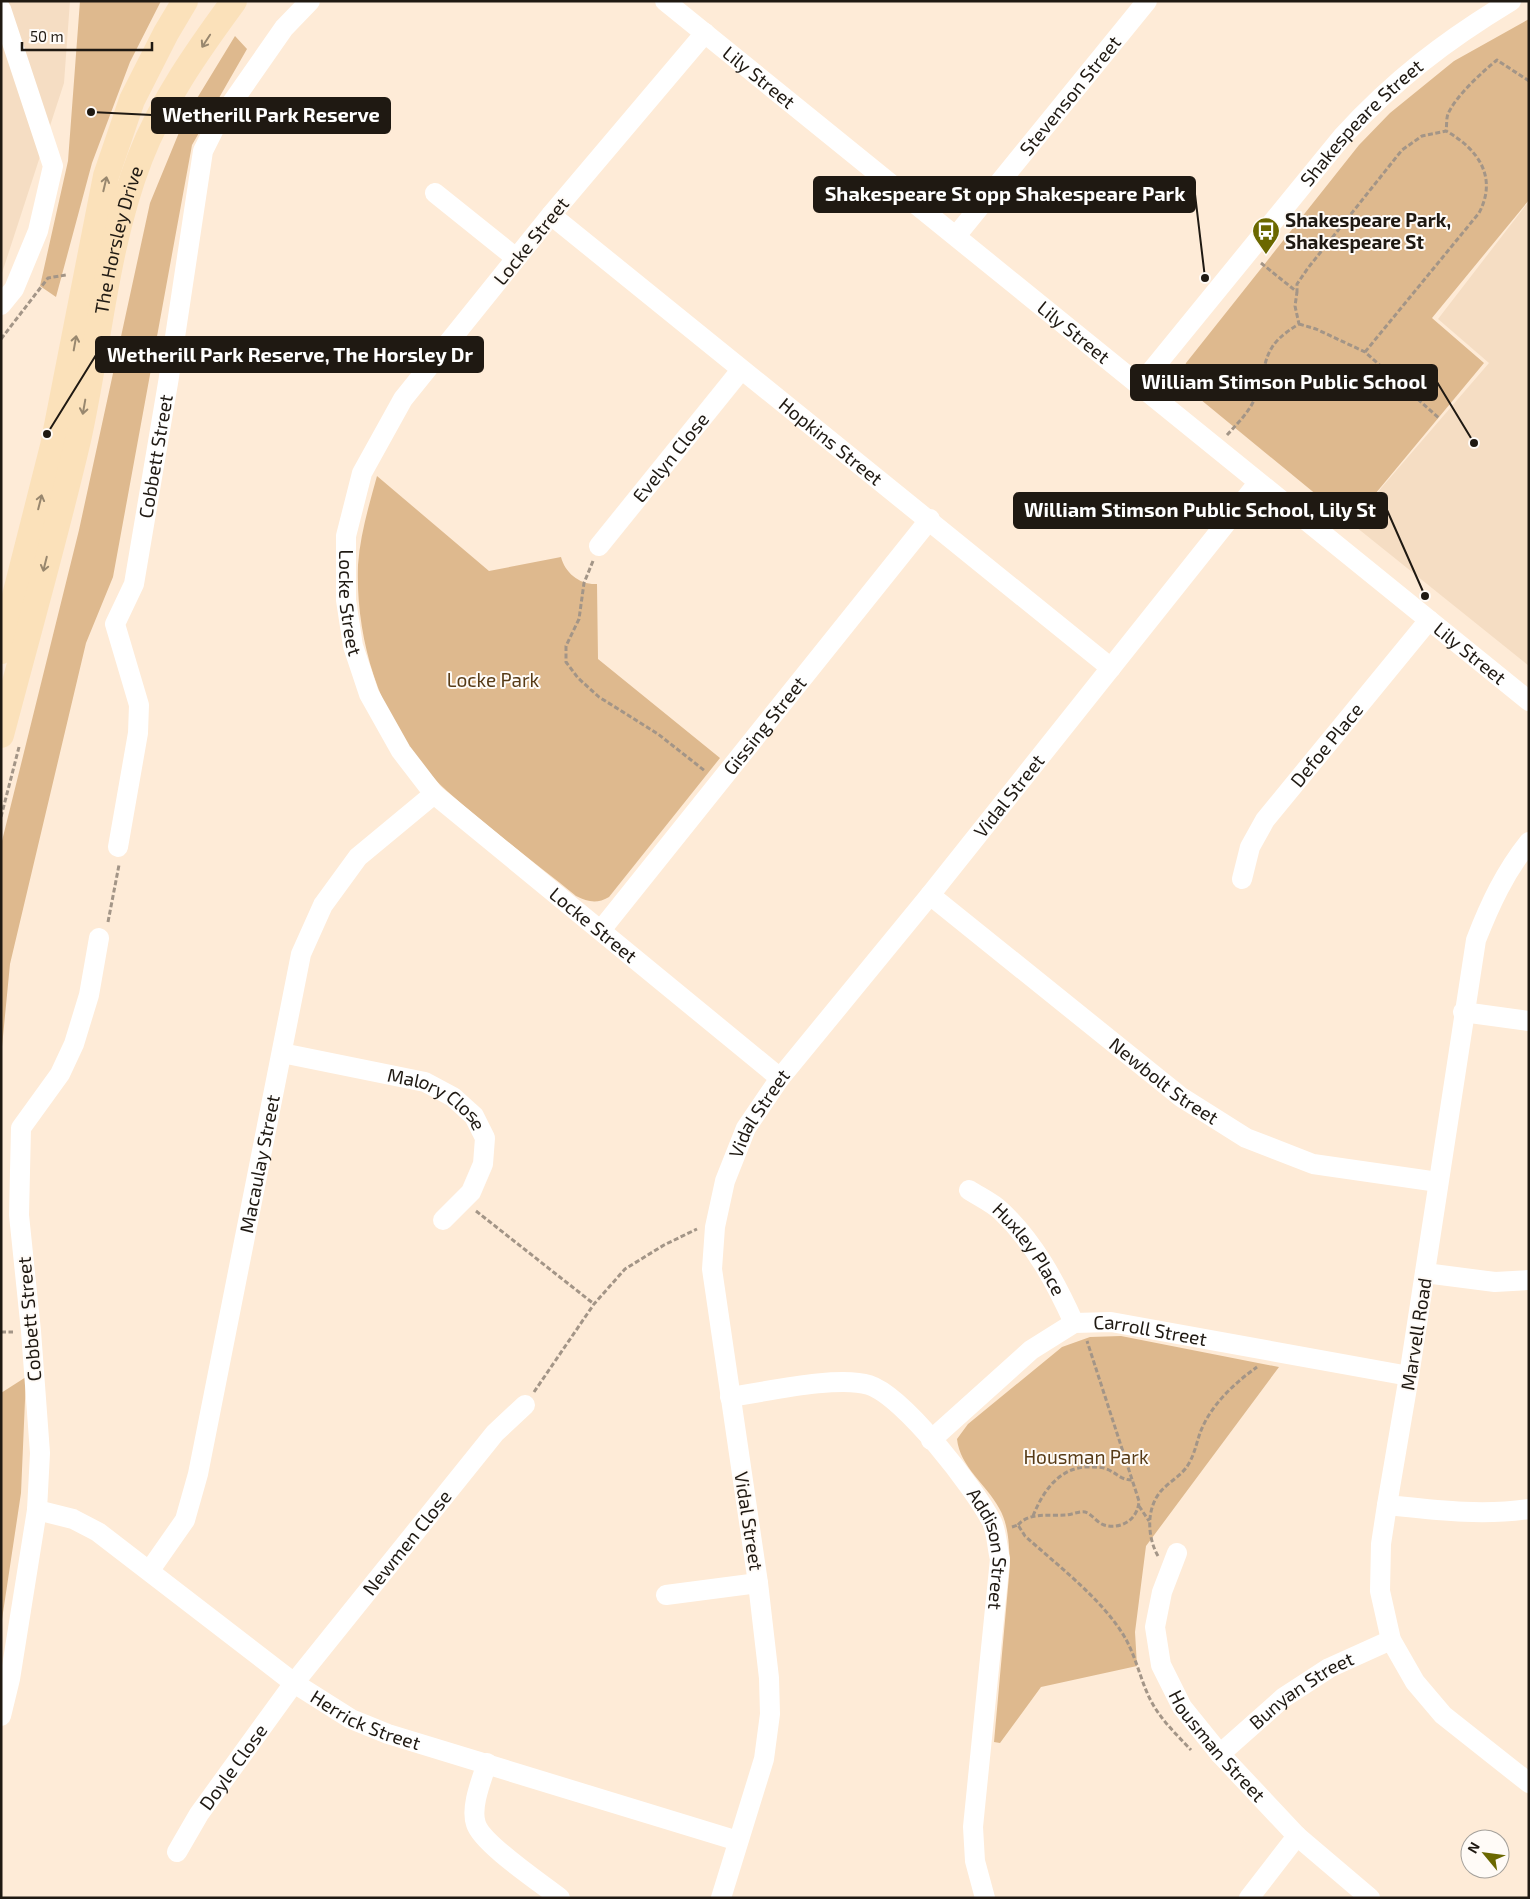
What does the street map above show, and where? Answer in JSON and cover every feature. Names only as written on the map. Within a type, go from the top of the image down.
[{"type":"main road","name":"The Horsley Drive","points":[[1,651],[53,446],[106,176],[132,100],[166,33],[185,1]]},
{"type":"main road","name":"The Horsley Drive","points":[[1,734],[78,439],[105,289],[128,190],[140,157],[166,105],[212,31],[234,1]]},
{"type":"street","name":"Cobbett Street","points":[[118,847],[138,733],[139,705],[115,624],[134,584],[169,377],[203,151],[215,127],[284,28],[310,1]]},
{"type":"street","name":"Lily Street","points":[[665,1],[1529,701]]},
{"type":"street","name":"Stevenson Street","points":[[956,236],[1147,1]]},
{"type":"street","name":"Shakespeare Street","points":[[1140,386],[1342,136],[1383,94],[1459,33],[1511,1]]},
{"type":"street","points":[[1,8],[53,166],[38,231],[14,289],[1,305]]},
{"type":"street","name":"Locke Street","points":[[705,33],[551,215],[403,399],[362,473],[346,536],[346,600],[351,637],[369,694],[401,751],[434,794],[780,1078]]},
{"type":"street","points":[[434,193],[516,258]]},
{"type":"street","name":"Hopkins Street","points":[[551,215],[1111,668]]},
{"type":"street","name":"Evelyn Close","points":[[599,546],[741,370]]},
{"type":"street","name":"Vidal Street","points":[[721,1898],[764,1759],[770,1714],[769,1678],[758,1583],[712,1269],[716,1220],[725,1181],[746,1128],[780,1078],[930,895],[1258,483]]},
{"type":"street","name":"Gissing Street","points":[[600,930],[930,520]]},
{"type":"street","name":"Defoe Place","points":[[1242,879],[1250,847],[1265,820],[1429,620]]},
{"type":"street","name":"Macaulay Street","points":[[150,1570],[185,1520],[198,1474],[301,954],[323,905],[358,857],[434,794]]},
{"type":"street","name":"Marvell Road","points":[[1529,842],[1513,862],[1494,896],[1476,940],[1463,1012],[1410,1376],[1381,1544],[1380,1590],[1391,1640],[1415,1682],[1443,1715],[1529,1783]]},
{"type":"street","name":"Newbolt Street","points":[[930,895],[1181,1097],[1246,1138],[1313,1164],[1438,1182]]},
{"type":"street","name":"Cobbett Street","points":[[1,1716],[10,1679],[37,1510],[40,1453],[31,1331],[19,1215],[21,1128],[60,1074],[74,1044],[89,995],[99,938]]},
{"type":"street","points":[[1463,1012],[1529,1021]]},
{"type":"street","name":"Malory Close","points":[[282,1053],[425,1082],[453,1097],[474,1116],[485,1138],[483,1164],[471,1192],[443,1220]]},
{"type":"street","name":"Huxley Place","points":[[969,1190],[1000,1210],[1025,1236],[1078,1323]]},
{"type":"street","points":[[1425,1273],[1495,1282],[1529,1280]]},
{"type":"street","name":"Carroll Street","points":[[931,1440],[1032,1350],[1078,1323],[1111,1322],[1410,1376]]},
{"type":"street","name":"Addison Street","points":[[730,1397],[842,1381],[870,1385],[896,1401],[931,1440],[976,1494],[993,1525],[1000,1559],[973,1827],[975,1861],[985,1898]]},
{"type":"street","name":"Newmen Close","points":[[294,1683],[495,1433],[525,1405]]},
{"type":"street","points":[[1387,1505],[1461,1513],[1504,1512],[1529,1509]]},
{"type":"street","name":"Herrick Street","points":[[37,1510],[72,1520],[98,1532],[150,1570],[294,1683],[351,1719],[388,1734],[738,1841]]},
{"type":"street","name":"Housman Street","points":[[1177,1553],[1162,1592],[1155,1627],[1160,1665],[1182,1706],[1220,1754],[1297,1836],[1370,1898]]},
{"type":"street","points":[[666,1595],[758,1583]]},
{"type":"street","name":"Bunyan Street","points":[[1220,1754],[1283,1698],[1321,1673],[1391,1640]]},
{"type":"street","name":"Doyle Close","points":[[177,1852],[199,1814],[294,1683]]},
{"type":"street","points":[[487,1763],[476,1800],[475,1824],[488,1842],[560,1898]]},
{"type":"street","points":[[1249,1898],[1297,1836]]},
{"type":"path","points":[[1446,131],[1448,114],[1469,86],[1497,60],[1529,81]]},
{"type":"path","points":[[1298,324],[1295,306],[1297,284],[1308,268],[1402,150],[1422,136],[1446,131],[1465,142],[1480,160],[1487,184],[1485,200],[1479,213],[1365,352]]},
{"type":"path","points":[[1248,253],[1297,292]]},
{"type":"path","points":[[1,339],[48,278],[71,274]]},
{"type":"path","points":[[1298,324],[1316,329],[1365,352],[1440,419]]},
{"type":"path","points":[[1215,448],[1245,416],[1258,392],[1262,368],[1272,345],[1298,324]]},
{"type":"path","points":[[599,546],[584,583],[579,619],[566,646],[566,662],[578,678],[599,696],[658,734],[719,782]]},
{"type":"path","points":[[99,938],[110,918],[120,870],[118,847]]},
{"type":"path","points":[[463,1201],[594,1304]]},
{"type":"path","points":[[525,1405],[594,1304],[625,1269],[664,1245],[716,1220]]},
{"type":"path","points":[[1078,1323],[1133,1480],[1139,1506],[1150,1522]]},
{"type":"path","points":[[1169,1575],[1154,1550],[1150,1522],[1153,1506],[1160,1492],[1186,1469],[1194,1455],[1202,1426],[1217,1403],[1246,1375],[1283,1352]]},
{"type":"path","points":[[1033,1517],[1040,1500],[1054,1481],[1068,1470],[1081,1466],[1098,1467],[1109,1470],[1125,1480],[1133,1480]]},
{"type":"path","points":[[995,1535],[1033,1517],[1084,1512],[1102,1524],[1115,1526],[1129,1522],[1139,1506]]},
{"type":"path","points":[[1018,1525],[1025,1536],[1088,1593],[1123,1634],[1137,1660],[1149,1698],[1168,1725],[1194,1754]]},
{"type":"shaded area","points":[[1,1],[70,1],[64,83],[1,276]]},
{"type":"shaded area","points":[[1529,201],[1529,666],[1351,523],[1489,363],[1438,319]]},
{"type":"green space","points":[[80,1],[161,1],[130,62],[92,163],[56,297],[40,286],[68,161]]},
{"type":"green space","points":[[1529,19],[1529,200],[1432,318],[1484,363],[1351,523],[1189,390],[1181,379],[1186,363],[1359,145],[1390,113],[1454,61]]},
{"type":"green space","points":[[235,36],[247,49],[192,145],[113,577],[86,643],[10,964],[1,1057],[1,845],[79,530],[150,203],[185,118]]},
{"type":"green space","name":"Locke Park","points":[[377,476],[489,571],[561,557],[566,568],[574,577],[591,584],[597,584],[598,659],[720,758],[609,897],[600,901],[592,901],[576,896],[478,818],[425,769],[391,717],[378,688],[368,658],[358,596],[358,565],[361,543]]},
{"type":"green space","name":"Housman Park","points":[[1121,1336],[1279,1367],[1146,1546],[1135,1632],[1137,1666],[1041,1687],[1000,1743],[994,1742],[1010,1565],[1008,1536],[1005,1521],[999,1508],[968,1467],[959,1449],[957,1439],[968,1424],[1062,1347],[1090,1337]]},
{"type":"green space","points":[[26,1377],[21,1493],[1,1626],[1,1393]]},
{"type":"place","name":"Wetherill Park Reserve","points":[[91,112]]},
{"type":"place","name":"Shakespeare Park, Shakespeare St","points":[[1266,255]]},
{"type":"place","name":"Shakespeare St opp Shakespeare Park","points":[[1205,278]]},
{"type":"place","name":"Wetherill Park Reserve, The Horsley Dr","points":[[47,434]]},
{"type":"place","name":"William Stimson Public School","points":[[1474,443]]},
{"type":"place","name":"William Stimson Public School, Lily St","points":[[1425,596]]}]
